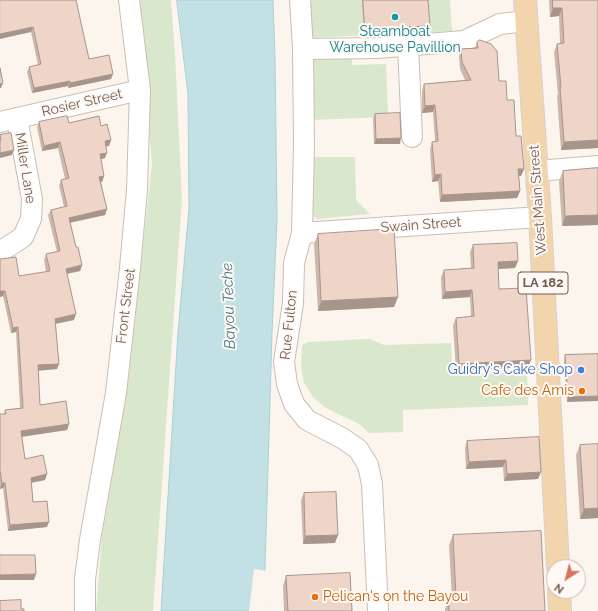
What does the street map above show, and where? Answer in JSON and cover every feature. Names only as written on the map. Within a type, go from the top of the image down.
[{"type":"main road","name":"West Main Street","points":[[525,0],[540,217],[558,559]]},
{"type":"main road","points":[[559,599],[560,611]]},
{"type":"street","name":"Front Street","points":[[85,611],[85,579],[90,540],[116,393],[137,190],[140,90],[129,0]]},
{"type":"street","name":"Rue Fulton","points":[[300,0],[303,49],[304,144],[302,233],[294,263],[293,303],[284,362],[287,384],[294,404],[307,420],[342,438],[358,449],[368,465],[372,484],[378,611]]},
{"type":"street","points":[[303,49],[377,48],[464,41],[500,24],[526,21]]},
{"type":"street","points":[[408,46],[412,137]]},
{"type":"street","name":"Rosier Street","points":[[9,120],[140,90]]},
{"type":"street","name":"Miller Lane","points":[[0,250],[6,248],[23,237],[31,219],[32,199],[9,120]]},
{"type":"street","points":[[537,171],[598,166]]},
{"type":"street","name":"Swain Street","points":[[302,233],[540,217]]},
{"type":"green space","points":[[138,0],[171,0],[182,198],[153,611],[96,611],[102,536],[128,384],[152,164]]},
{"type":"green space","points":[[306,0],[450,0],[452,31],[308,38]]},
{"type":"green space","points":[[352,56],[352,65],[386,64],[388,117],[309,120],[307,57]]},
{"type":"green space","points":[[308,157],[355,157],[356,200],[370,214],[317,219],[309,213]]},
{"type":"green space","points":[[369,339],[384,345],[451,343],[453,375],[527,372],[528,405],[403,410],[403,432],[369,433],[359,424],[326,408],[313,397],[304,383],[301,366],[302,345],[308,342]]},
{"type":"water","name":"Bayou Teche","points":[[177,0],[273,0],[277,219],[264,601],[262,611],[161,611],[178,332],[189,209],[188,94]]},
{"type":"pier","points":[[254,569],[267,571],[264,611],[249,611]]},
{"type":"building","points":[[0,0],[76,0],[89,59],[109,55],[113,74],[70,83],[70,81],[34,88],[29,67],[41,64],[33,27],[0,34]]},
{"type":"building","name":"Steamboat Warehouse Pavillion","points":[[363,0],[428,0],[430,26],[365,29]]},
{"type":"building","points":[[553,0],[598,0],[598,140],[564,142],[557,44],[564,43],[562,8],[553,8]]},
{"type":"building","points":[[480,40],[491,44],[497,51],[499,81],[506,81],[507,100],[514,100],[516,136],[521,136],[524,169],[518,169],[520,191],[442,195],[441,174],[435,175],[432,142],[438,141],[435,105],[425,106],[424,84],[471,80],[462,62],[461,49],[478,48],[477,42]]},
{"type":"building","points":[[0,68],[3,83],[0,84]]},
{"type":"building","points":[[400,113],[401,138],[376,139],[375,114]]},
{"type":"building","points":[[67,116],[69,123],[99,116],[101,126],[107,124],[111,140],[105,141],[107,153],[100,154],[104,176],[99,177],[107,209],[69,218],[82,265],[66,269],[76,314],[55,319],[59,364],[38,365],[40,405],[66,401],[69,424],[21,431],[25,459],[43,455],[47,474],[31,478],[33,502],[47,501],[49,522],[10,525],[5,483],[2,483],[0,471],[0,414],[6,414],[5,410],[23,408],[18,327],[13,328],[5,291],[0,291],[0,259],[16,257],[19,276],[50,271],[46,254],[60,251],[51,210],[67,206],[61,180],[69,178],[60,142],[44,146],[39,122]]},
{"type":"building","points":[[11,133],[14,150],[0,153],[0,135]]},
{"type":"building","points":[[598,168],[598,215],[565,216],[563,171]]},
{"type":"building","points":[[394,229],[398,297],[321,301],[318,234]]},
{"type":"building","points":[[517,243],[518,261],[498,262],[499,289],[526,288],[531,360],[459,364],[456,318],[474,316],[472,290],[445,292],[444,270],[474,268],[473,245]]},
{"type":"building","points":[[598,354],[598,396],[568,397],[565,355]]},
{"type":"building","points":[[539,437],[541,472],[507,474],[506,460],[469,462],[467,441]]},
{"type":"building","points":[[598,444],[598,508],[584,509],[580,445]]},
{"type":"building","points":[[336,492],[338,535],[305,536],[304,493]]},
{"type":"building","points":[[541,531],[545,611],[449,611],[449,599],[456,597],[453,535]]},
{"type":"building","points":[[0,555],[35,555],[36,574],[0,575]]},
{"type":"building","name":"Pelican's on the Bayou","points":[[350,573],[352,611],[288,611],[286,576]]},
{"type":"building","points":[[21,600],[21,609],[24,609],[24,611],[0,611],[0,601]]},
{"type":"place","name":"Steamboat Warehouse Pavillion","points":[[395,17]]},
{"type":"place","name":"Guidry's Cake Shop","points":[[581,370]]},
{"type":"place","name":"Cafe des Amis","points":[[582,391]]},
{"type":"place","name":"Pelican's on the Bayou","points":[[315,597]]}]
